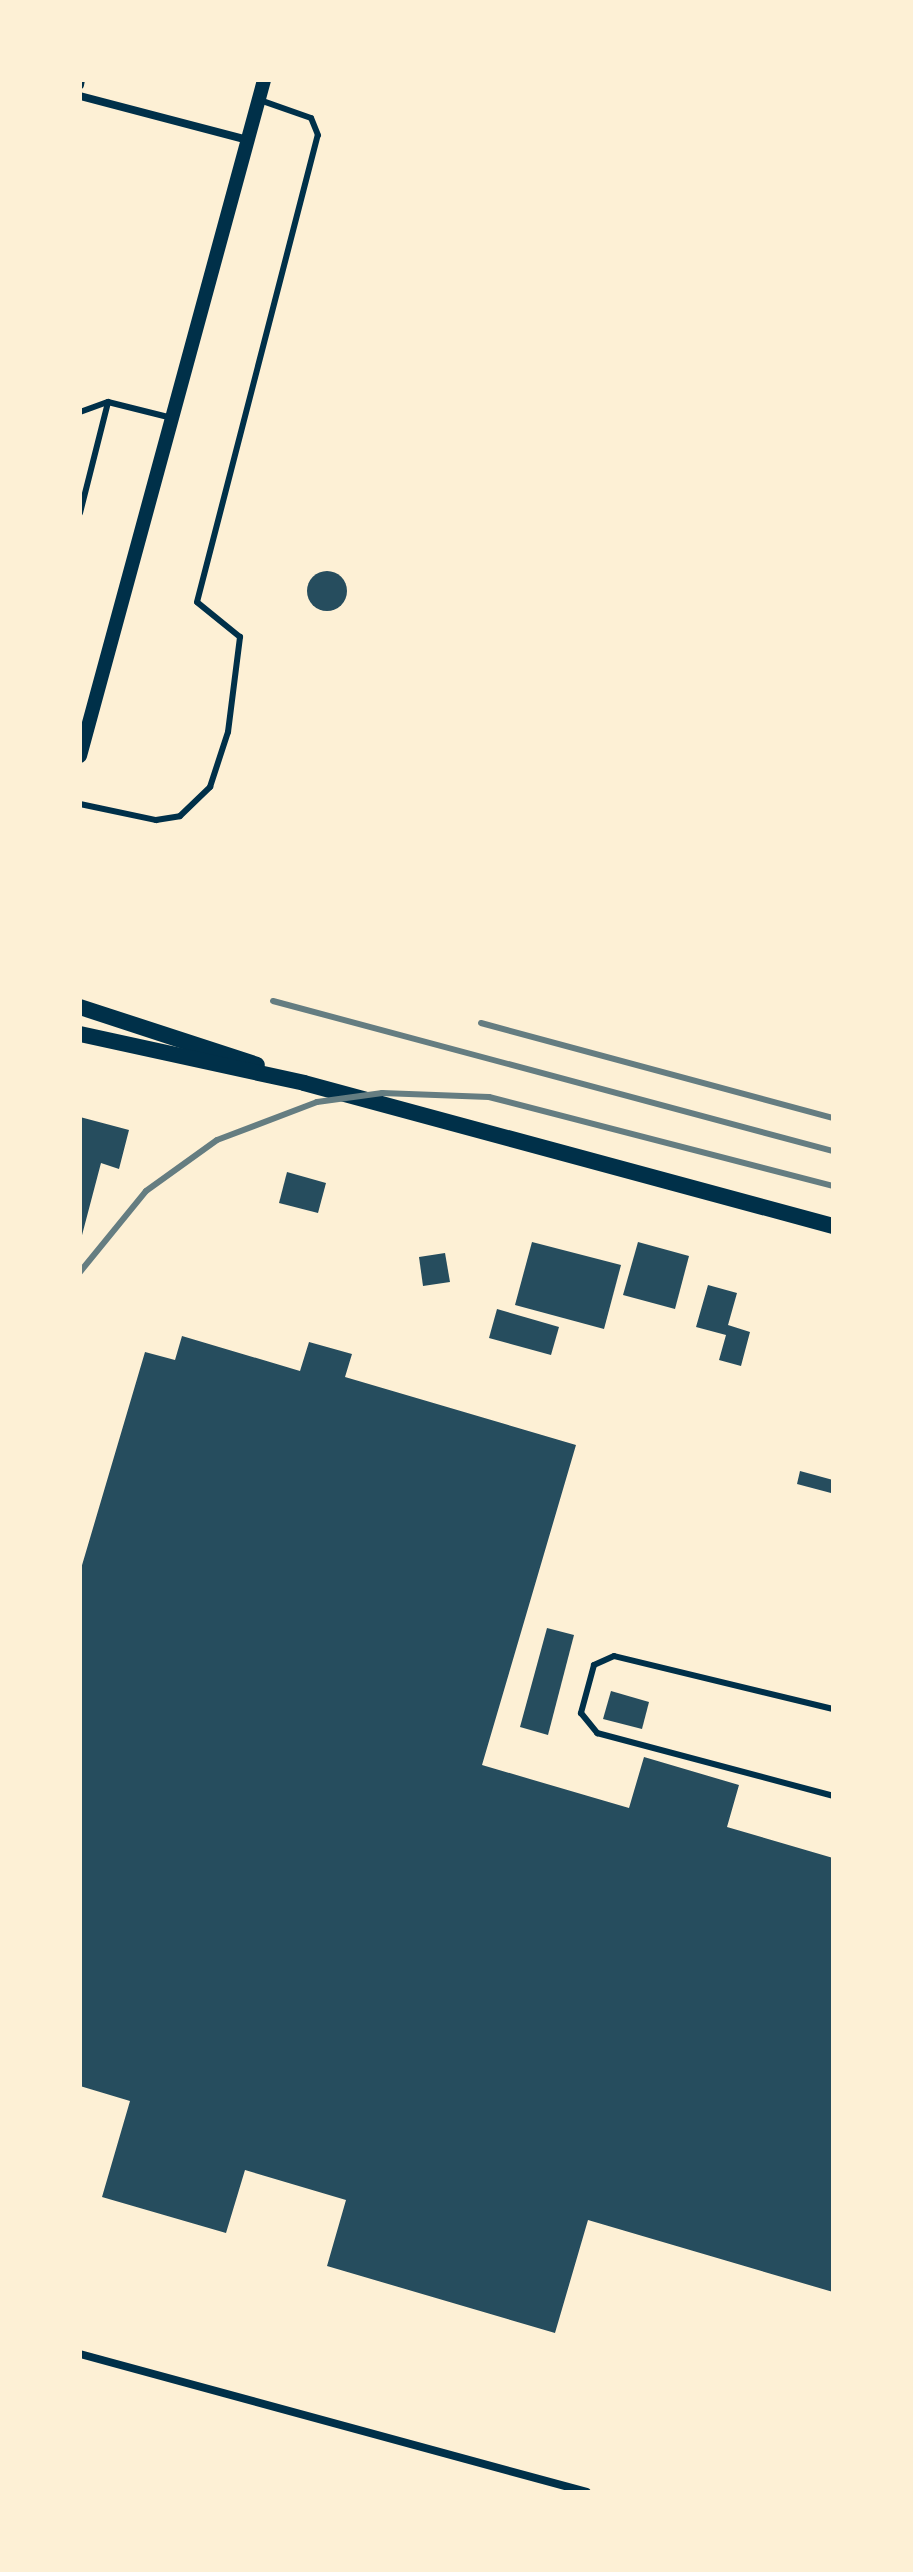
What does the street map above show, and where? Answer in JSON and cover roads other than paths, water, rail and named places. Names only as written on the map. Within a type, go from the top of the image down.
[{"type":"main road","points":[[80,1007],[304,1083]]},
{"type":"main road","points":[[80,1034],[304,1083],[833,1226]]},
{"type":"street","points":[[80,756],[264,80]]},
{"type":"street","points":[[80,96],[248,140]]},
{"type":"street","points":[[80,2354],[587,2492]]},
{"type":"lane","points":[[80,804],[172,819],[210,787],[228,732],[240,637],[197,602],[318,135],[311,118],[259,99]]},
{"type":"lane","points":[[80,412],[108,402],[172,418]]},
{"type":"lane","points":[[80,513],[108,402]]},
{"type":"lane","points":[[833,1709],[614,1656],[594,1665],[581,1713],[597,1733],[833,1796]]},
{"type":"railway","points":[[273,1001],[833,1151]]},
{"type":"railway","points":[[481,1023],[833,1118]]},
{"type":"railway","points":[[80,1272],[146,1191],[217,1140],[317,1102],[382,1093],[489,1097],[833,1186]]}]
